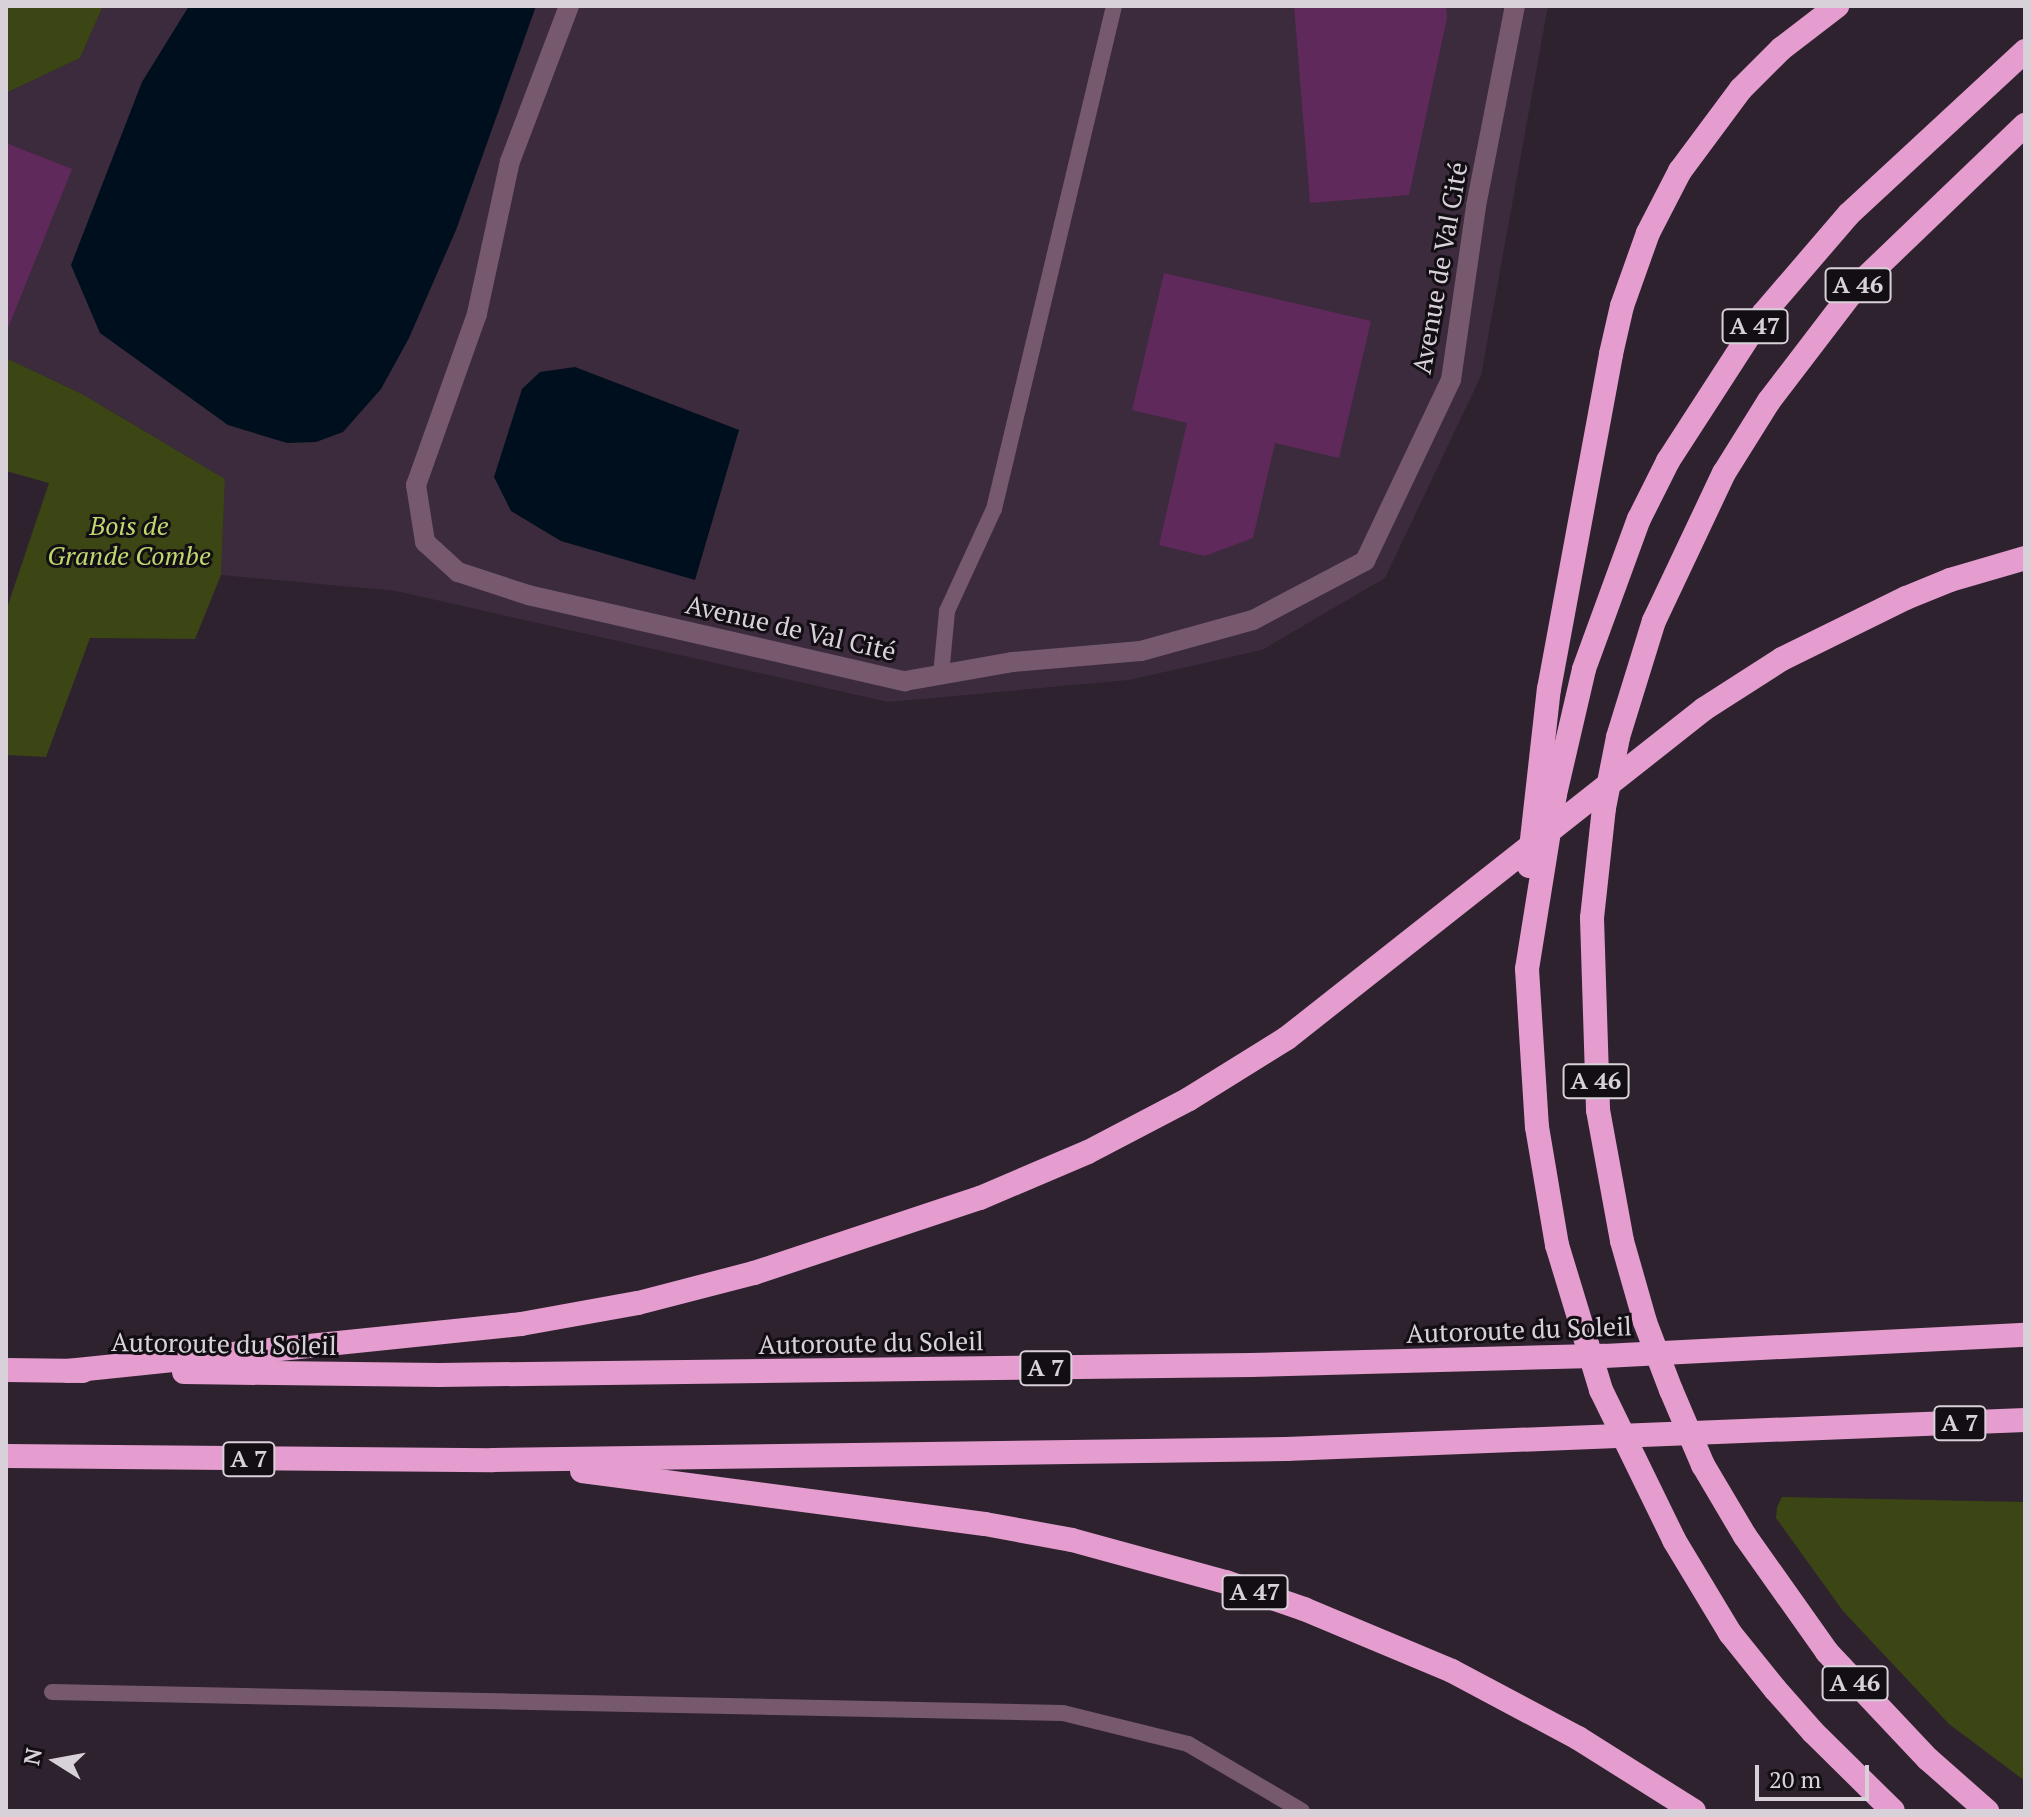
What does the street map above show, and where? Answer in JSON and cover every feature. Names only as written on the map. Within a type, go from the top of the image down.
[{"type":"highway","points":[[1527,969],[1531,833],[1549,689],[1622,306],[1648,233],[1680,171],[1741,89],[1781,49],[1837,6]]},
{"type":"highway","name":"A 47","points":[[1893,1811],[1813,1732],[1730,1633],[1674,1540],[1601,1390],[1557,1245],[1537,1127],[1527,969],[1552,810],[1584,669],[1634,532],[1668,461],[1763,314],[1849,214],[2025,51]]},
{"type":"highway","name":"A 46","points":[[1987,1811],[1928,1759],[1827,1652],[1745,1536],[1703,1465],[1645,1322],[1622,1241],[1598,1110],[1592,918],[1604,808],[1618,737],[1654,621],[1724,473],[1777,390],[1857,286],[2025,125]]},
{"type":"highway","points":[[67,1371],[521,1324],[638,1303],[754,1273],[980,1198],[1088,1152],[1189,1099],[1287,1038],[1704,709],[1782,659],[1906,598],[1950,580],[2025,558]]},
{"type":"highway","name":"Autoroute du Soleil","points":[[6,1370],[439,1375],[1235,1365],[1604,1356],[2025,1335]]},
{"type":"highway","name":"A 7","points":[[6,1456],[493,1460],[1286,1449],[2025,1420]]},
{"type":"highway","name":"A 47","points":[[493,1460],[915,1513],[1072,1540],[1149,1559],[1304,1609],[1452,1671],[1578,1738],[1694,1811]]},
{"type":"street","name":"Avenue de Val Cité","points":[[569,6],[510,161],[477,314],[416,485],[425,542],[458,572],[528,595],[905,681],[1013,662],[1141,651],[1253,620],[1365,561],[1451,380],[1476,206],[1515,6]]},
{"type":"lane","points":[[941,675],[947,611],[994,509],[1114,6]]},
{"type":"lane","points":[[52,1692],[1063,1713],[1188,1744],[1302,1811]]},
{"type":"shaded area","points":[[103,6],[1548,6],[1481,376],[1385,578],[1262,650],[1129,680],[888,702],[396,591],[221,575],[225,479],[82,394],[6,358],[6,93],[80,58]]},
{"type":"green space","points":[[6,6],[103,6],[80,58],[6,93]]},
{"type":"green space","name":"Bois de Grande Combe","points":[[6,358],[82,394],[225,479],[221,575],[195,639],[90,638],[46,757],[6,755],[6,611],[49,483],[6,471]]},
{"type":"green space","points":[[1782,1497],[2025,1502],[2025,1781],[1949,1724],[1843,1611],[1776,1518]]},
{"type":"water","points":[[189,6],[536,6],[456,230],[409,338],[381,389],[343,432],[316,442],[287,443],[228,425],[100,333],[71,265],[142,82]]},
{"type":"water","points":[[575,367],[739,430],[695,580],[561,541],[511,511],[494,477],[522,389],[540,372]]},
{"type":"building","points":[[1294,6],[1446,6],[1447,18],[1409,195],[1310,203]]},
{"type":"building","points":[[6,143],[72,169],[6,333]]},
{"type":"building","points":[[1164,273],[1371,321],[1339,458],[1275,443],[1253,538],[1205,556],[1159,545],[1187,423],[1132,410]]}]
